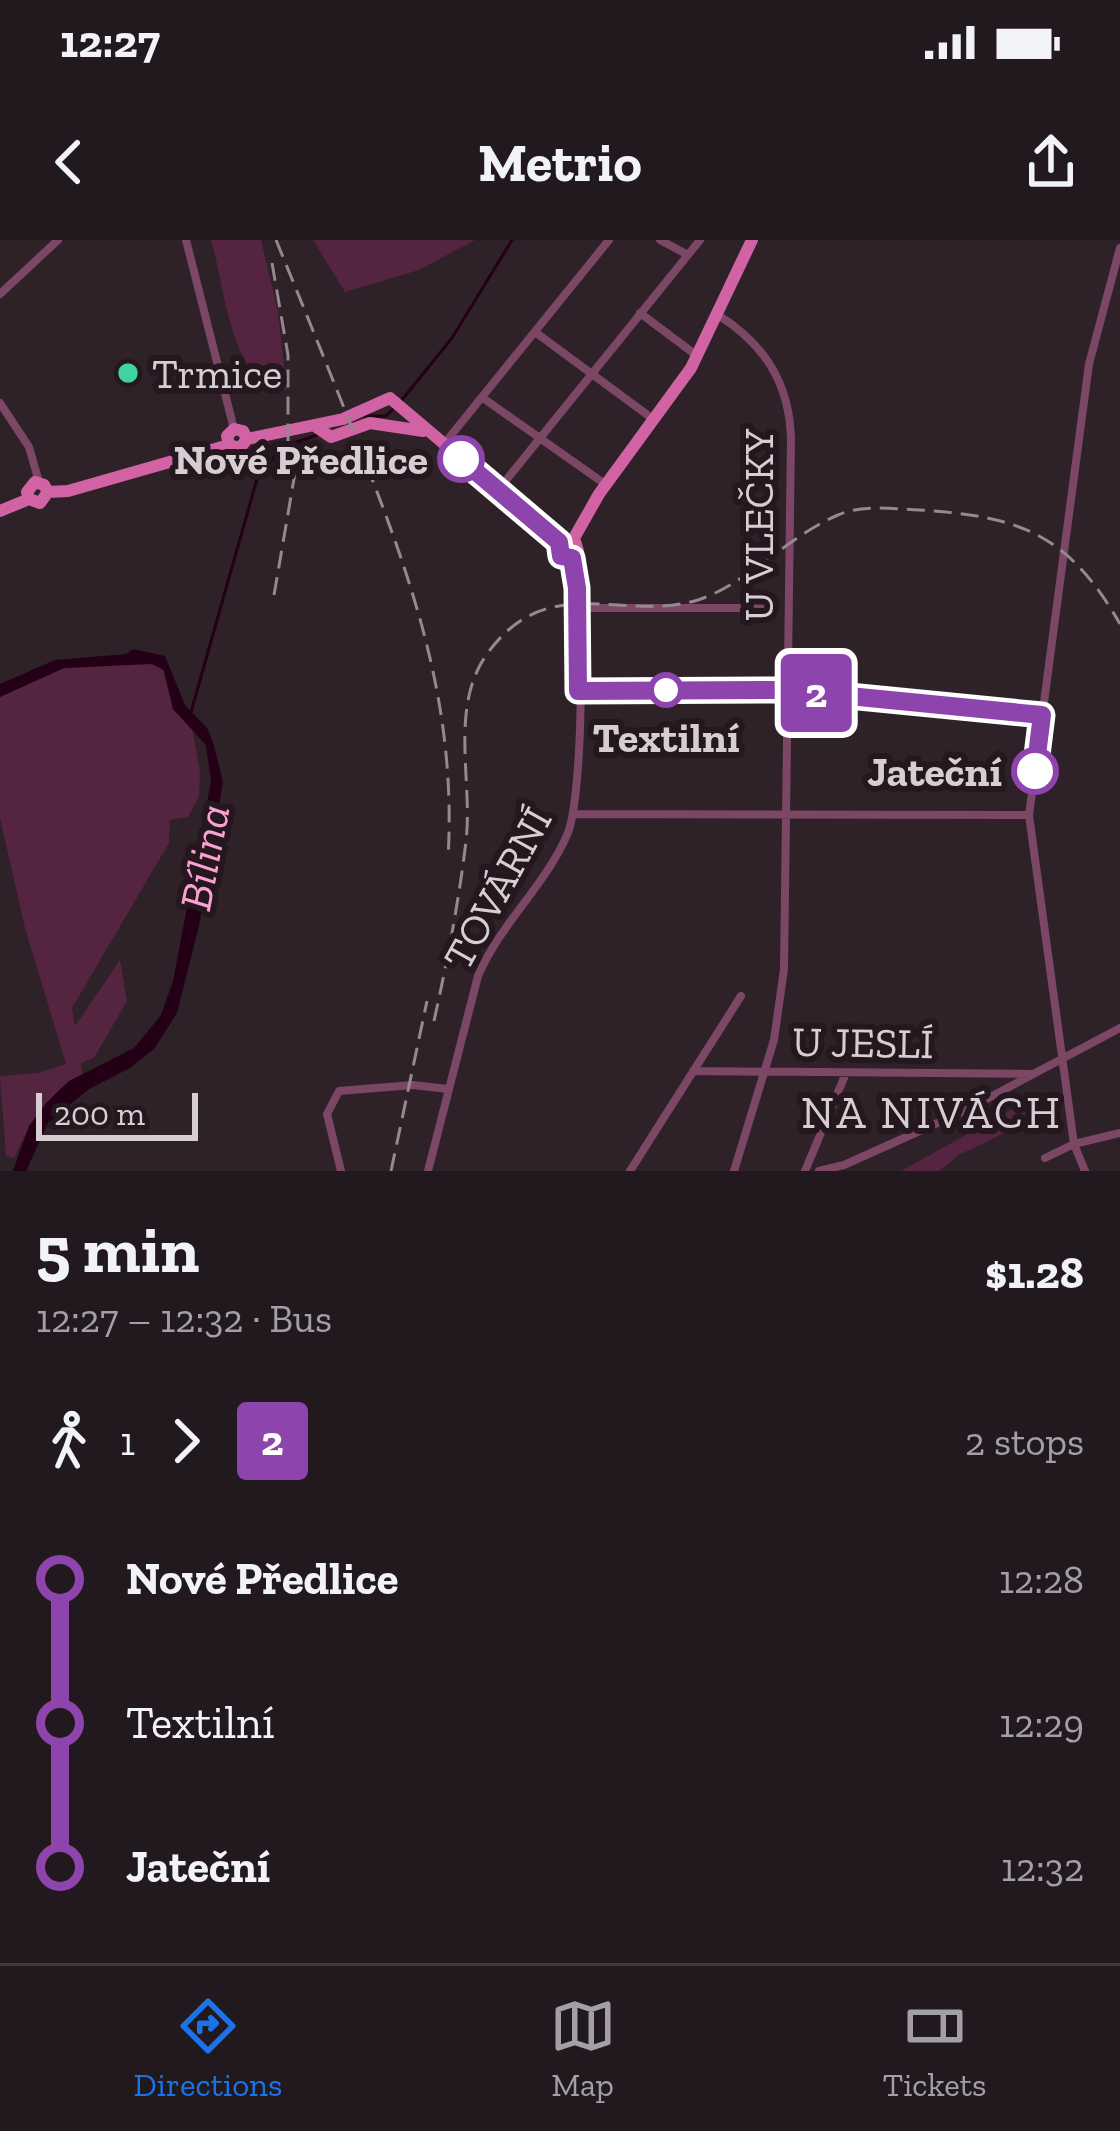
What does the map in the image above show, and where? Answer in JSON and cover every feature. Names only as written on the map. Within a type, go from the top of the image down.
[{"type":"main road","points":[[574,538],[606,484],[698,356],[752,240]]},
{"type":"main road","points":[[0,511],[29,499],[40,503],[43,487],[106,482],[229,446],[240,448],[247,439],[321,431],[390,398],[559,542],[559,555],[572,558],[579,547],[574,538]]},
{"type":"main road","points":[[321,431],[334,437],[364,423],[379,423],[418,428],[444,444]]},
{"type":"main road","points":[[229,446],[227,436],[234,429],[243,431],[247,439]]},
{"type":"main road","points":[[559,542],[574,538]]},
{"type":"street","points":[[0,294],[58,240]]},
{"type":"street","points":[[186,240],[234,429]]},
{"type":"street","points":[[444,444],[609,240]]},
{"type":"street","points":[[660,240],[688,255]]},
{"type":"street","points":[[498,490],[700,240]]},
{"type":"street","points":[[1085,1171],[1074,1144],[1029,815],[1089,364],[1120,248]]},
{"type":"street","points":[[640,313],[698,356]]},
{"type":"street","name":"U VLEČKY","points":[[718,315],[741,329],[768,359],[784,390],[790,420],[783,981],[765,1071],[734,1171]]},
{"type":"street","points":[[535,332],[655,419]]},
{"type":"street","points":[[483,398],[606,484]]},
{"type":"street","points":[[0,403],[29,446],[43,487]]},
{"type":"street","name":"TOVÁRNÍ","points":[[428,1171],[483,963],[560,849],[575,814],[578,608],[572,558]]},
{"type":"street","points":[[578,608],[770,608]]},
{"type":"street","points":[[578,691],[788,690],[1042,715]]},
{"type":"street","points":[[575,814],[1029,815]]},
{"type":"street","points":[[630,1171],[741,996]]},
{"type":"street","points":[[819,1171],[844,1165],[944,1120],[1120,1028]]},
{"type":"street","name":"U JESLÍ","points":[[693,1071],[1033,1074]]},
{"type":"street","points":[[806,1171],[846,1073]]},
{"type":"street","points":[[341,1171],[327,1114],[339,1091],[411,1085],[448,1089]]},
{"type":"street","points":[[1045,1158],[1074,1144],[1120,1133]]},
{"type":"shaded area","points":[[211,240],[261,240],[278,312],[287,389],[270,391],[245,360],[230,322]]},
{"type":"shaded area","points":[[313,240],[475,240],[419,270],[345,292]]},
{"type":"shaded area","points":[[152,664],[163,670],[173,709],[192,728],[200,771],[199,797],[188,817],[170,820],[169,843],[72,1008],[75,1026],[120,960],[127,1001],[94,1058],[81,1063],[82,1075],[41,1110],[14,1158],[6,1156],[0,1076],[38,1073],[66,1064],[25,928],[0,818],[0,697],[64,668]]},
{"type":"shaded area","points":[[1020,1105],[1040,1111],[939,1171],[901,1171]]},
{"type":"water","name":"Bílina","points":[[133,649],[165,656],[185,705],[207,728],[223,782],[199,926],[177,1013],[154,1049],[130,1068],[89,1089],[48,1123],[26,1171],[13,1171],[29,1126],[47,1102],[69,1081],[134,1048],[161,1015],[173,981],[211,781],[206,745],[173,709],[164,670],[152,664],[64,668],[0,697],[0,684],[55,660],[126,654]]},
{"type":"waterway","points":[[401,401],[452,338],[512,240]]},
{"type":"waterway","points":[[365,416],[386,416],[394,408]]},
{"type":"waterway","points":[[191,712],[257,479],[282,447],[317,435]]},
{"type":"railway","points":[[276,240],[413,595],[438,697],[445,749],[448,858]]},
{"type":"railway","points":[[272,263],[288,355],[288,453]]},
{"type":"railway","points":[[274,595],[295,473]]},
{"type":"railway","points":[[434,1021],[466,841],[469,697],[487,654],[510,628],[535,613],[561,606],[670,605],[698,600],[734,583],[820,524],[857,509],[878,508],[985,518],[1038,535],[1081,569],[1120,624]]},
{"type":"railway","points":[[391,1171],[427,1001]]},
{"type":"bus line","name":"2","points":[[461,459],[559,542],[561,556],[572,558],[577,588],[578,691],[788,690],[1042,715],[1035,771]]},
{"type":"place","name":"Trmice","points":[[128,373]]},
{"type":"place","name":"Nové Předlice","points":[[461,459]]},
{"type":"place","name":"Textilní","points":[[666,690]]},
{"type":"place","name":"Jateční","points":[[1035,771]]},
{"type":"district","name":"NA NIVÁCH","points":[[932,1112]]}]
